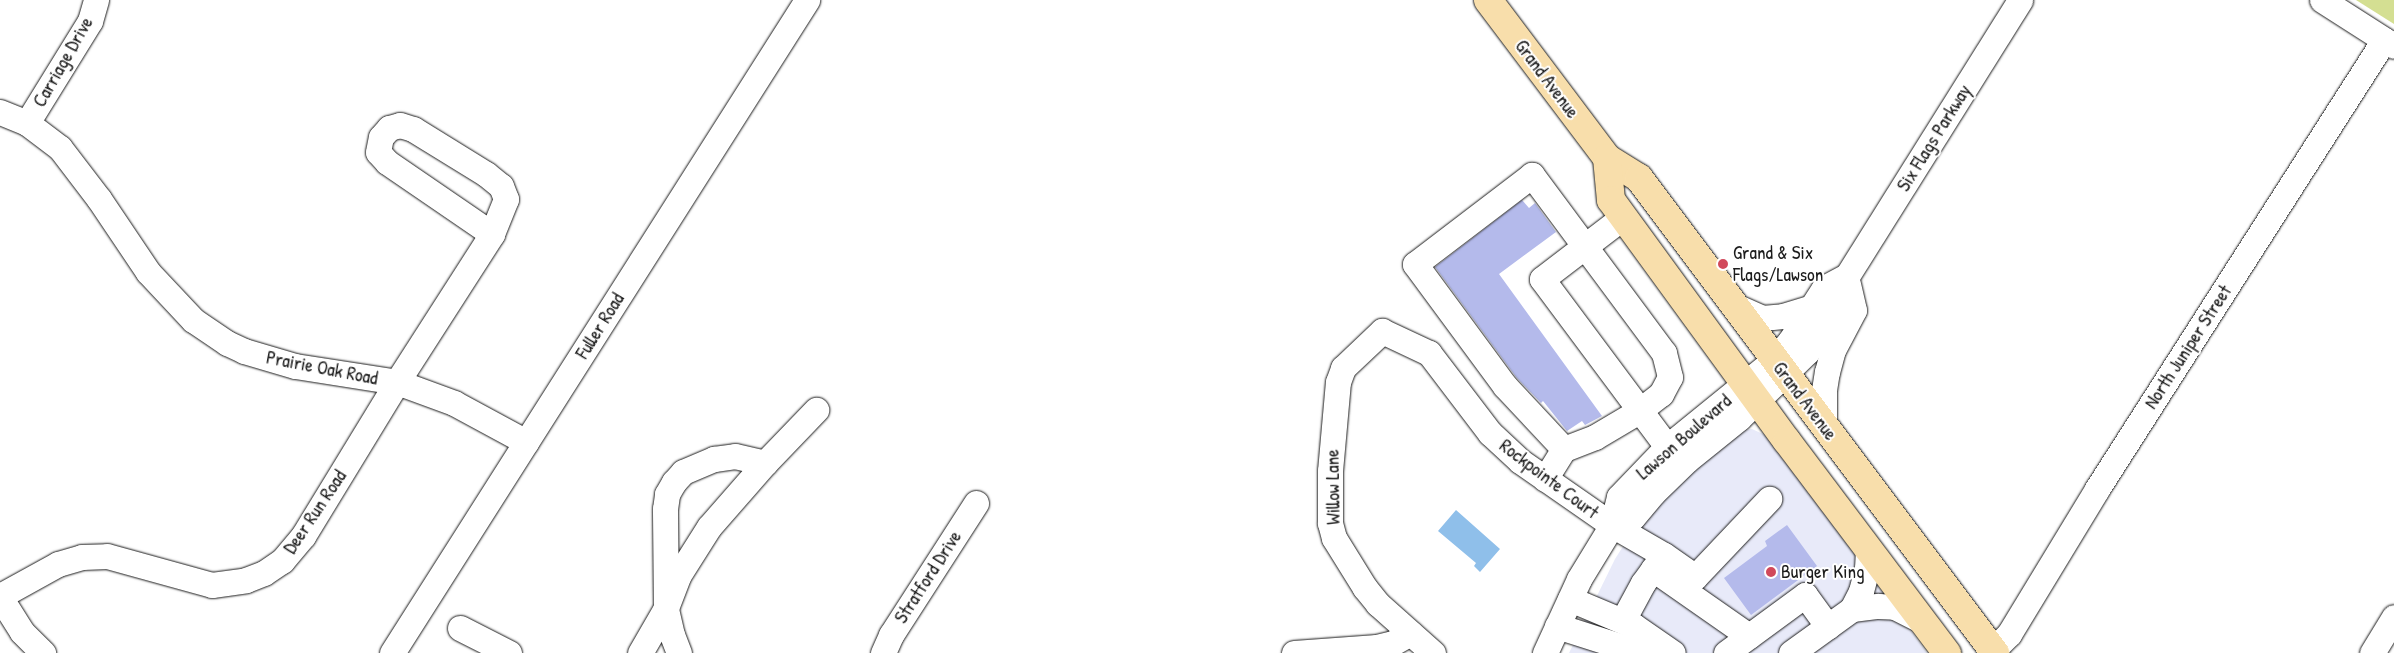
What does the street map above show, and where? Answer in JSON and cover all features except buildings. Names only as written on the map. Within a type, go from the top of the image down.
[{"type":"main road","name":"Grand Avenue","points":[[1488,0],[1606,158],[1639,178],[1993,652]]},
{"type":"main road","name":"Grand Avenue","points":[[1606,158],[1611,200],[1751,392],[1947,653]]},
{"type":"street","name":"Carriage Drive","points":[[27,123],[90,21],[96,0]]},
{"type":"street","name":"Fuller Road","points":[[392,653],[807,0]]},
{"type":"street","name":"Six Flags Parkway","points":[[1779,367],[1807,352],[1827,322],[1838,304],[1847,276],[2020,0]]},
{"type":"street","points":[[2322,0],[2389,43]]},
{"type":"street","name":"North Juniper Street","points":[[1993,652],[2009,634],[2097,489],[2389,43]]},
{"type":"street","name":"Prairie Oak Road","points":[[0,112],[27,123],[60,148],[99,199],[148,272],[193,320],[227,343],[252,354],[295,366],[397,382],[454,404],[526,442]]},
{"type":"street","name":"Deer Run Road","points":[[0,596],[58,564],[82,558],[107,556],[212,584],[246,580],[264,573],[282,560],[303,536],[397,382],[492,234],[506,199],[501,186],[486,174],[413,129],[400,125],[388,128],[381,137],[378,152],[386,162],[492,234]]},
{"type":"street","points":[[1545,478],[1564,449],[1595,437],[1639,411],[1661,394],[1670,377],[1664,353],[1532,175],[1414,264],[1505,386],[1564,449]]},
{"type":"street","points":[[1623,217],[1542,279],[1667,447]]},
{"type":"street","points":[[1779,367],[1790,341],[1824,288],[1847,276],[1854,310],[1833,350],[1827,372],[1824,390],[1824,427]]},
{"type":"street","points":[[1733,305],[1762,318],[1783,316],[1812,307]]},
{"type":"street","name":"Rockpointe Court","points":[[1382,331],[1429,353],[1490,433],[1520,461],[1612,525],[1653,569]]},
{"type":"street","name":"Willow Lane","points":[[1382,331],[1343,368],[1338,382],[1330,471],[1330,523],[1334,538],[1364,588],[1378,604],[1433,653]]},
{"type":"street","name":"Lawson Boulevard","points":[[1612,525],[1633,517],[1653,493],[1751,392],[1779,367]]},
{"type":"street","name":"Lawson Boulevard","points":[[1545,653],[1593,554],[1612,525],[1619,497],[1667,447],[1751,392]]},
{"type":"street","points":[[640,653],[666,608],[678,576],[710,527],[765,463],[816,410]]},
{"type":"street","points":[[679,653],[672,635],[666,608],[665,509],[668,494],[674,482],[683,472],[714,459],[735,456],[765,463]]},
{"type":"street","points":[[1653,569],[1695,577],[1769,499]]},
{"type":"street","name":"Stratford Drive","points":[[883,653],[891,635],[976,503]]},
{"type":"street","points":[[1797,651],[1852,609],[1861,591],[1867,569],[1868,548]]},
{"type":"street","points":[[1623,620],[1653,569]]},
{"type":"street","points":[[1653,569],[1749,636]]},
{"type":"street","points":[[1726,653],[1804,595],[1828,627]]},
{"type":"street","points":[[0,596],[22,632],[44,653]]},
{"type":"street","points":[[1570,599],[1623,620],[1669,651]]},
{"type":"street","points":[[1852,609],[1878,606],[1895,607],[1923,622]]},
{"type":"street","points":[[2372,653],[2394,617]]},
{"type":"street","points":[[1557,626],[1632,650],[1669,651]]},
{"type":"street","points":[[460,628],[509,653]]},
{"type":"street","points":[[1294,653],[1378,647],[1393,643],[1410,633]]},
{"type":"shaded area","points":[[1752,429],[1765,435],[1781,454],[1927,653],[1569,653],[1615,559],[1634,529],[1657,501],[1739,431]]},
{"type":"green space","points":[[2356,0],[2394,0],[2394,24]]},
{"type":"water","points":[[1456,510],[1500,549],[1480,572],[1474,566],[1476,563],[1438,531]]},
{"type":"place","name":"Grand & Six Flags/Lawson","points":[[1723,264]]},
{"type":"place","name":"Burger King","points":[[1771,572]]}]
